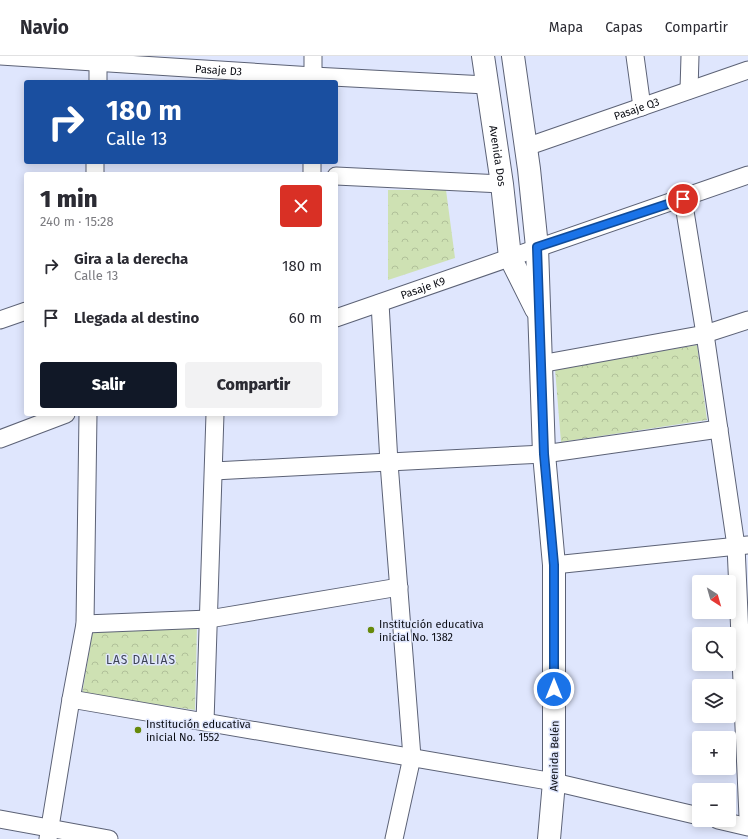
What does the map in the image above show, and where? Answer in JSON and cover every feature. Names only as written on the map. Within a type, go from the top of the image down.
[{"type":"street","name":"Pasaje D3","points":[[0,56],[313,79],[486,85]]},
{"type":"street","points":[[313,56],[313,79]]},
{"type":"street","name":"Avenida Dos","points":[[483,56],[486,85],[502,184],[510,257]]},
{"type":"street","points":[[514,56],[537,247]]},
{"type":"street","points":[[635,56],[642,107]]},
{"type":"street","points":[[689,90],[690,56]]},
{"type":"street","points":[[98,62],[98,80]]},
{"type":"street","name":"Pasaje Q3","points":[[526,147],[748,70]]},
{"type":"street","name":"Pasaje K9","points":[[338,317],[537,247],[683,199],[748,175]]},
{"type":"street","points":[[338,176],[502,184]]},
{"type":"street","points":[[683,199],[719,430],[742,546],[748,818]]},
{"type":"street","name":"Avenida Belén","points":[[537,247],[538,314],[544,454],[554,565],[554,782],[549,839]]},
{"type":"street","name":"Avenida Belén","points":[[510,257],[538,314]]},
{"type":"street","points":[[380,303],[389,462],[412,757],[394,839]]},
{"type":"street","points":[[0,320],[24,312]]},
{"type":"street","points":[[540,364],[705,334],[748,320]]},
{"type":"street","points":[[0,439],[61,416]]},
{"type":"street","points":[[49,833],[85,624],[88,416]]},
{"type":"street","points":[[204,722],[209,619],[215,416]]},
{"type":"street","points":[[214,471],[544,454],[719,430]]},
{"type":"street","points":[[554,565],[742,546]]},
{"type":"street","points":[[85,624],[209,619],[399,587]]},
{"type":"street","points":[[71,699],[554,782],[692,814]]},
{"type":"street","points":[[0,819],[49,833],[109,839]]},
{"type":"street","points":[[736,824],[748,827]]},
{"type":"green space","points":[[388,190],[446,190],[455,258],[388,280]]},
{"type":"green space","points":[[697,345],[707,420],[561,442],[555,369]]},
{"type":"green space","points":[[197,627],[195,710],[82,694],[93,630]]},
{"type":"place","name":"Institución educativa inicial No. 1382","points":[[371,630]]},
{"type":"place","name":"Institución educativa inicial No. 1552","points":[[138,730]]},
{"type":"district","name":"LAS DALIAS","points":[[141,660]]},
{"type":"route","points":[[554,689],[554,565],[544,454],[538,314],[537,247],[683,199]]}]
